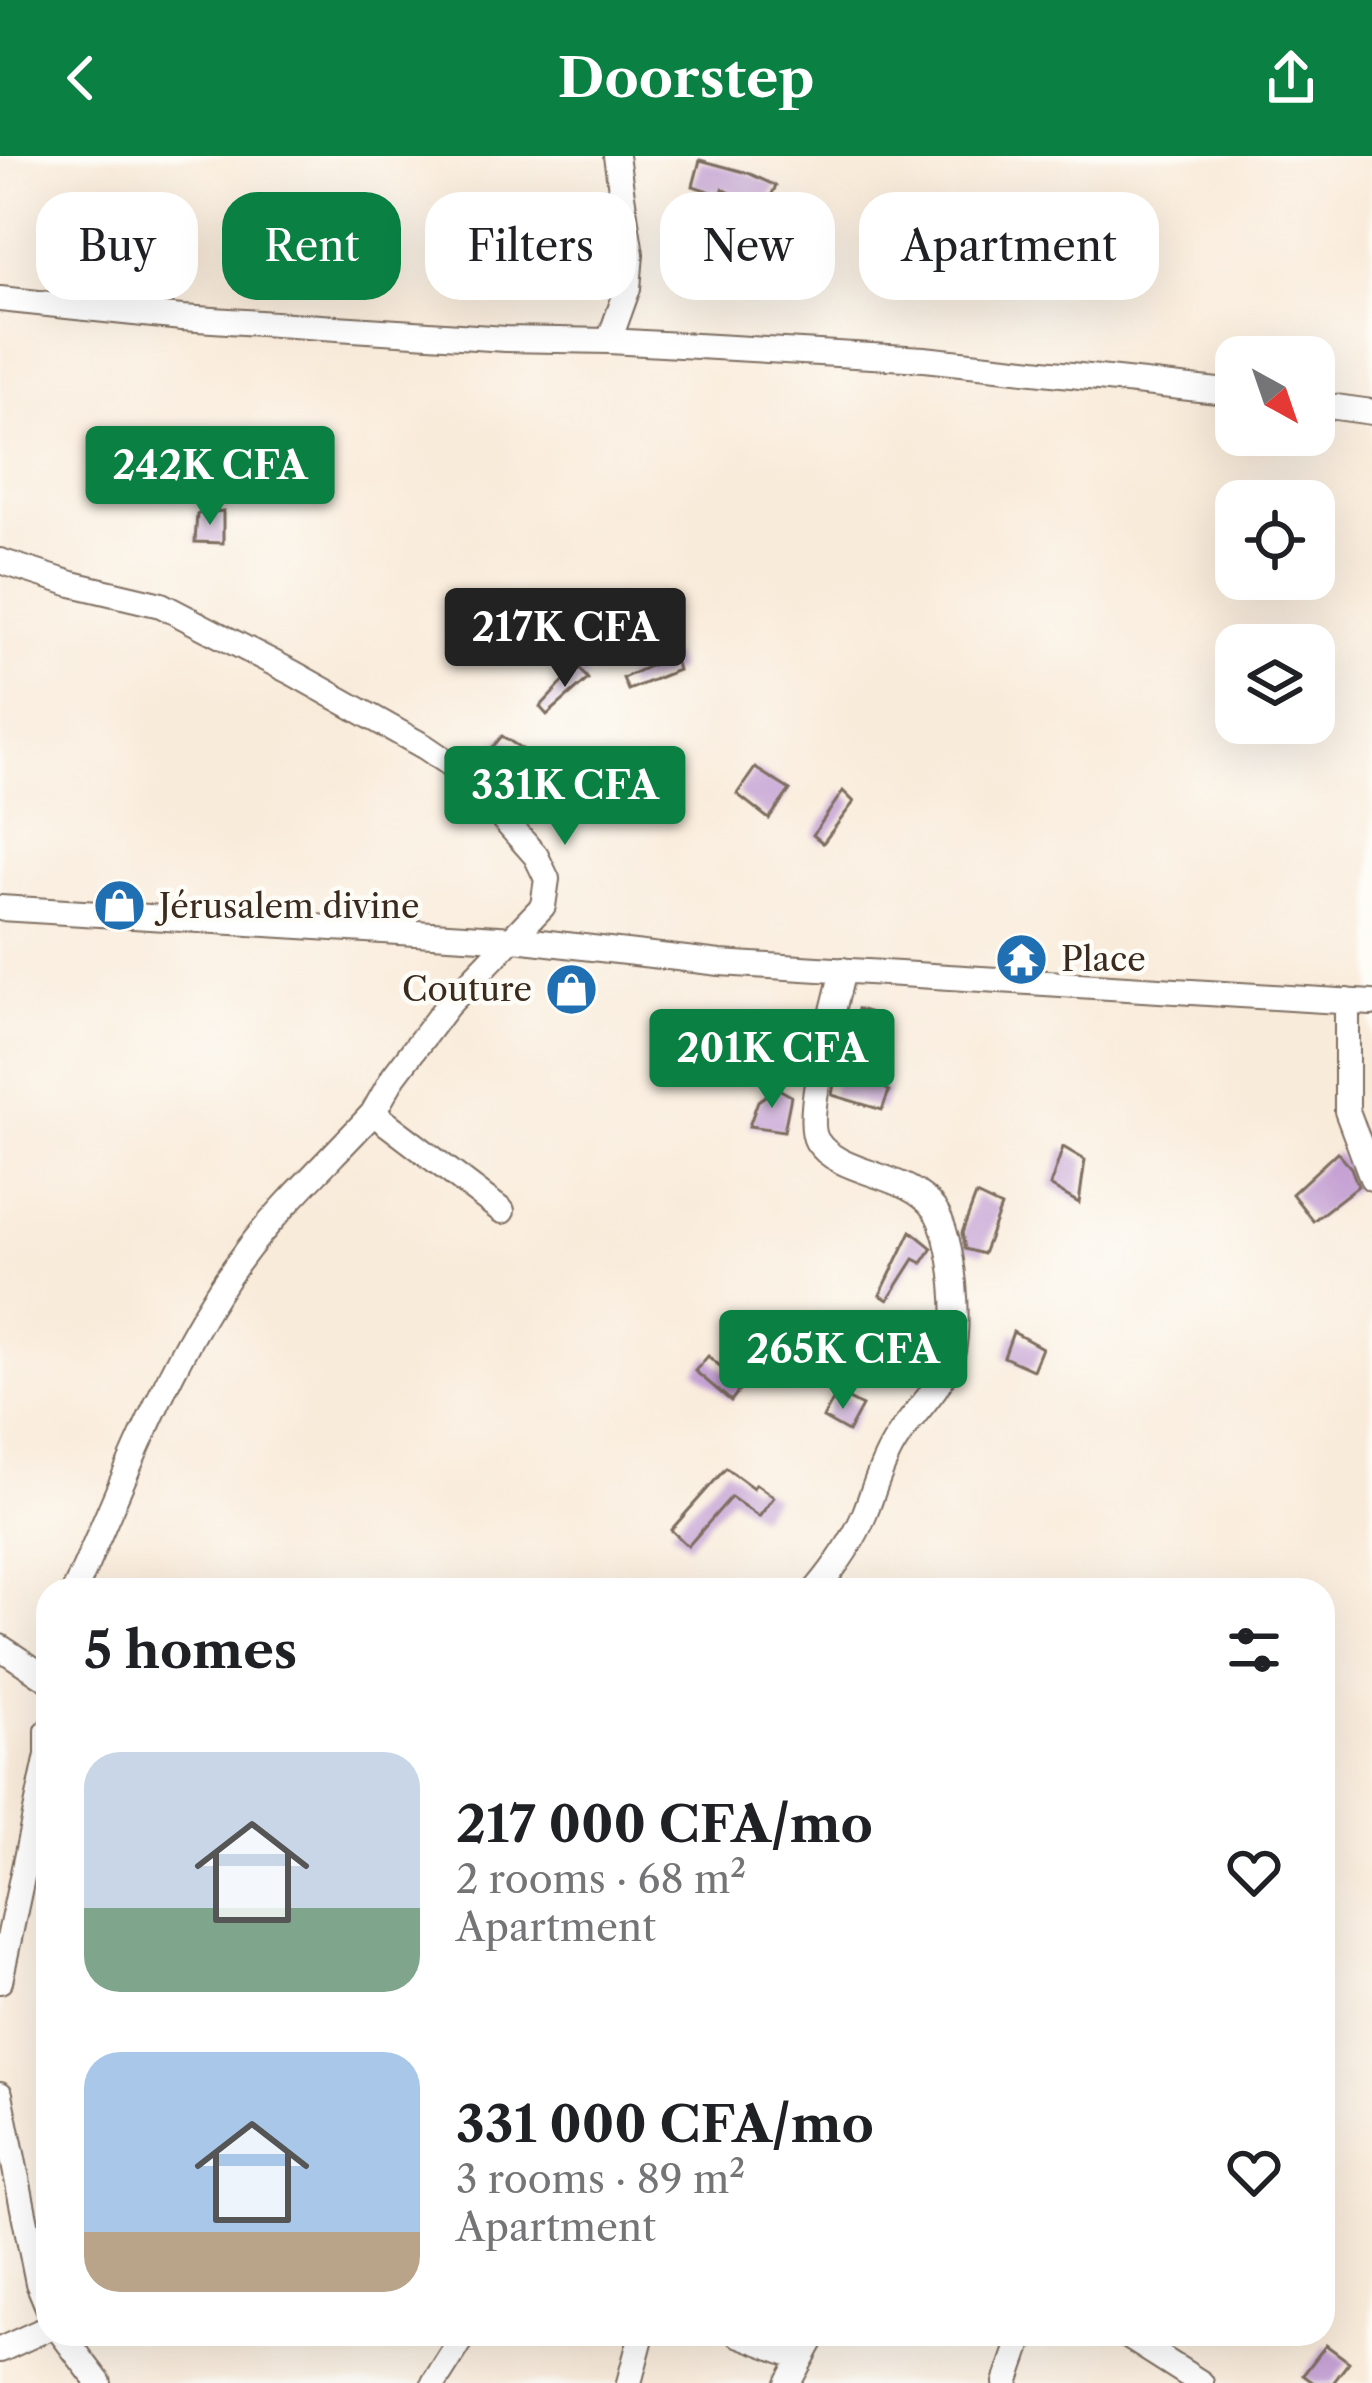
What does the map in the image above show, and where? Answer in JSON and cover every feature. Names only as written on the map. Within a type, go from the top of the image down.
[{"type":"street","points":[[609,340],[628,288],[632,254],[616,156]]},
{"type":"street","points":[[0,299],[182,318],[924,359],[1215,392]]},
{"type":"street","points":[[1335,407],[1372,412]]},
{"type":"street","points":[[0,562],[161,604],[425,747],[462,772],[520,834],[547,879],[544,906],[447,1006],[394,1076],[373,1114],[248,1249],[147,1424],[80,1578]]},
{"type":"street","points":[[0,908],[515,939],[720,963],[1359,1002],[1347,1111],[1372,1178]]},
{"type":"street","points":[[826,1578],[864,1517],[894,1443],[950,1362],[956,1328],[950,1251],[937,1211],[919,1193],[830,1154],[815,1139],[811,1114],[843,970]]},
{"type":"street","points":[[373,1114],[502,1211]]},
{"type":"street","points":[[0,1647],[36,1671]]},
{"type":"street","points":[[0,1981],[36,1812]]},
{"type":"street","points":[[0,2094],[36,2273]]},
{"type":"street","points":[[0,2350],[36,2334]]},
{"type":"street","points":[[71,2346],[99,2383]]},
{"type":"street","points":[[434,2383],[457,2346]]},
{"type":"street","points":[[629,2383],[639,2346]]},
{"type":"street","points":[[770,2346],[801,2358]]},
{"type":"street","points":[[788,2383],[808,2346]]},
{"type":"street","points":[[1006,2383],[1019,2346]]},
{"type":"street","points":[[1143,2346],[1201,2383]]},
{"type":"building","points":[[700,160],[776,186],[773,192],[712,192],[693,186]]},
{"type":"building","points":[[223,511],[223,543],[195,542],[197,514]]},
{"type":"building","points":[[674,655],[678,670],[628,690],[623,678]]},
{"type":"building","points":[[578,666],[588,679],[547,715],[540,707]]},
{"type":"building","points":[[502,736],[530,754],[511,776],[490,750]]},
{"type":"building","points":[[755,768],[790,790],[769,819],[737,794]]},
{"type":"building","points":[[843,791],[854,802],[823,843],[813,835]]},
{"type":"building","points":[[858,1009],[882,1016],[865,1073],[889,1091],[882,1110],[832,1095],[837,1066],[844,1069]]},
{"type":"building","points":[[777,1088],[791,1096],[784,1131],[749,1126],[758,1101]]},
{"type":"building","points":[[1063,1147],[1085,1160],[1079,1203],[1050,1186]]},
{"type":"building","points":[[1337,1152],[1358,1186],[1313,1221],[1292,1194]]},
{"type":"building","points":[[976,1195],[1001,1207],[983,1254],[965,1249],[962,1233]]},
{"type":"building","points":[[911,1231],[932,1248],[922,1263],[914,1259],[888,1300],[880,1295]]},
{"type":"building","points":[[1013,1332],[1042,1348],[1033,1370],[1004,1357]]},
{"type":"building","points":[[708,1356],[743,1385],[731,1401],[695,1371]]},
{"type":"building","points":[[837,1393],[862,1406],[848,1432],[823,1418]]},
{"type":"building","points":[[726,1468],[774,1497],[759,1517],[731,1497],[688,1546],[671,1530]]},
{"type":"building","points":[[1325,2346],[1349,2362],[1333,2383],[1314,2383],[1303,2375]]},
{"type":"place","name":"Jérusalem divine","points":[[120,906]]},
{"type":"place","name":"Place","points":[[1022,959]]},
{"type":"place","name":"Couture","points":[[571,989]]}]
